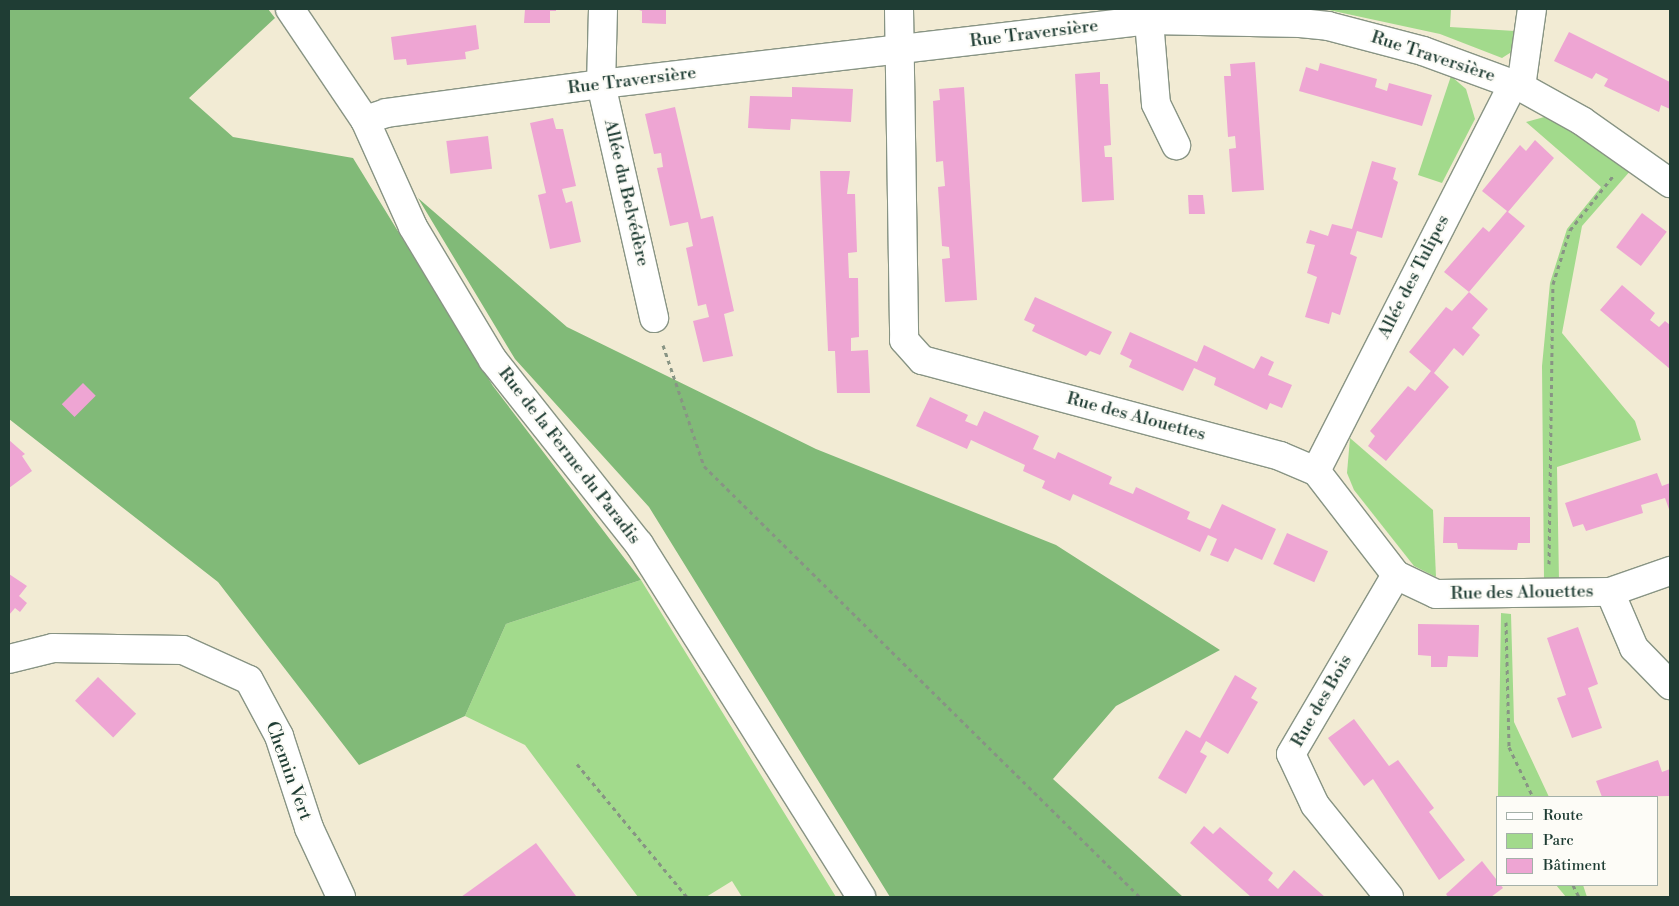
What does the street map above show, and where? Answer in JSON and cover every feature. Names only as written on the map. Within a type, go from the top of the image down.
[{"type":"street","name":"Rue de la Ferme du Paradis","points":[[290,9],[365,120],[413,228],[493,360],[639,544],[861,897]]},
{"type":"street","name":"Allée du Belvédère","points":[[603,9],[601,84],[654,318]]},
{"type":"street","name":"Rue des Alouettes","points":[[899,9],[897,51],[904,340],[922,360],[1280,456],[1316,471],[1396,575],[1436,594],[1610,592],[1670,571]]},
{"type":"street","name":"Allée des Tulipes","points":[[1316,471],[1517,85],[1532,9]]},
{"type":"street","name":"Rue Traversière","points":[[365,120],[386,112],[601,84],[897,51],[1149,14],[1328,26],[1444,57],[1517,85],[1630,155],[1670,183]]},
{"type":"street","points":[[1149,14],[1156,104],[1176,145]]},
{"type":"street","name":"Rue des Bois","points":[[1389,897],[1315,805],[1291,754],[1396,575]]},
{"type":"street","name":"Rue des Alouettes","points":[[1610,592],[1634,648],[1670,685]]},
{"type":"street","name":"Chemin Vert","points":[[9,659],[53,648],[183,650],[249,680],[280,736],[309,828],[341,897]]},
{"type":"path","points":[[1549,593],[1553,284],[1570,230],[1630,155]]},
{"type":"path","points":[[654,318],[704,466],[1140,897]]},
{"type":"path","points":[[1505,593],[1509,747],[1533,796]]},
{"type":"path","points":[[577,764],[687,897]]},
{"type":"green space","points":[[9,9],[268,9],[275,18],[189,98],[233,137],[353,158],[493,386],[641,580],[506,624],[465,716],[359,765],[218,582],[9,419]]},
{"type":"green space","points":[[1324,9],[1451,9],[1450,27],[1515,31],[1513,51],[1502,58],[1440,34]]},
{"type":"green space","points":[[1451,76],[1466,89],[1475,119],[1442,183],[1418,175]]},
{"type":"green space","points":[[1548,116],[1631,170],[1582,226],[1562,333],[1635,421],[1641,440],[1557,467],[1559,580],[1544,580],[1542,366],[1550,283],[1567,229],[1601,187],[1526,122]]},
{"type":"green space","points":[[418,198],[567,327],[816,449],[1056,545],[1220,650],[1116,706],[1053,779],[1183,897],[890,897],[649,507],[515,359]]},
{"type":"green space","points":[[1350,438],[1433,510],[1436,577],[1414,566],[1354,490],[1347,473]]},
{"type":"green space","points":[[641,580],[836,897],[742,897],[732,881],[706,897],[638,897],[525,745],[465,716],[506,624]]},
{"type":"green space","points":[[1501,613],[1511,614],[1514,722],[1549,796],[1498,796]]},
{"type":"green space","points":[[1557,886],[1583,886],[1587,897],[1566,897]]},
{"type":"building","points":[[525,9],[556,9],[556,11],[550,11],[550,23],[524,23]]},
{"type":"building","points":[[636,9],[666,9],[666,24],[642,23],[642,11]]},
{"type":"building","points":[[476,25],[479,49],[465,52],[466,59],[407,65],[406,59],[394,60],[391,37]]},
{"type":"building","points":[[1569,32],[1670,82],[1670,109],[1661,105],[1659,112],[1604,86],[1608,79],[1596,73],[1592,79],[1554,61]]},
{"type":"building","points":[[1255,62],[1264,190],[1232,192],[1229,149],[1236,148],[1235,136],[1228,137],[1224,76],[1231,76],[1230,64]]},
{"type":"building","points":[[1320,63],[1377,79],[1375,87],[1387,91],[1389,83],[1432,95],[1422,126],[1299,91],[1306,67],[1318,71]]},
{"type":"building","points":[[1100,72],[1100,84],[1108,84],[1111,145],[1104,146],[1105,157],[1112,157],[1114,200],[1082,202],[1075,74]]},
{"type":"building","points":[[792,87],[853,89],[851,122],[791,119],[790,130],[748,128],[750,96],[792,97]]},
{"type":"building","points":[[964,87],[977,300],[945,302],[942,259],[950,258],[949,247],[942,246],[938,187],[945,186],[943,161],[936,162],[933,101],[940,100],[939,89]]},
{"type":"building","points":[[675,107],[701,219],[713,216],[734,311],[724,314],[733,356],[703,362],[693,321],[709,317],[706,304],[698,306],[686,248],[693,246],[688,222],[670,226],[657,168],[663,167],[661,153],[654,154],[645,114]]},
{"type":"building","points":[[553,118],[556,129],[563,129],[576,186],[562,189],[566,203],[572,201],[581,242],[550,249],[538,195],[546,193],[530,123]]},
{"type":"building","points":[[488,136],[492,169],[450,174],[446,141]]},
{"type":"building","points":[[1535,140],[1554,158],[1508,212],[1525,226],[1469,292],[1444,272],[1483,227],[1489,232],[1507,211],[1482,191],[1520,145],[1526,151]]},
{"type":"building","points":[[1372,161],[1396,168],[1393,179],[1398,182],[1382,238],[1357,231],[1350,254],[1357,257],[1340,315],[1332,312],[1329,324],[1305,317],[1317,277],[1307,273],[1315,245],[1306,243],[1310,230],[1328,236],[1332,224],[1352,229]]},
{"type":"building","points":[[820,171],[850,171],[847,194],[855,194],[857,252],[848,253],[849,278],[858,278],[859,337],[851,338],[851,351],[868,350],[870,393],[837,393],[835,351],[828,351]]},
{"type":"building","points":[[1188,195],[1203,195],[1205,214],[1189,214]]},
{"type":"building","points":[[1642,213],[1667,232],[1641,266],[1616,247]]},
{"type":"building","points":[[1622,285],[1655,313],[1650,320],[1659,327],[1665,321],[1670,325],[1670,369],[1600,310]]},
{"type":"building","points":[[1469,292],[1488,309],[1472,328],[1480,335],[1463,356],[1454,348],[1434,373],[1449,387],[1386,461],[1368,446],[1375,436],[1370,431],[1408,386],[1415,391],[1431,371],[1409,352],[1446,307],[1452,311]]},
{"type":"building","points":[[1035,297],[1112,332],[1100,355],[1090,351],[1086,356],[1032,331],[1035,325],[1024,320]]},
{"type":"building","points":[[1130,332],[1197,362],[1204,345],[1254,369],[1261,356],[1274,362],[1268,375],[1292,385],[1282,408],[1270,403],[1267,410],[1214,385],[1216,378],[1194,368],[1183,391],[1129,367],[1132,360],[1120,354]]},
{"type":"building","points":[[83,383],[96,396],[75,417],[62,404]]},
{"type":"building","points":[[930,397],[968,415],[965,421],[977,426],[984,411],[1039,436],[1033,449],[1055,459],[1058,452],[1112,477],[1109,484],[1133,494],[1136,487],[1190,512],[1187,519],[1210,529],[1222,504],[1276,529],[1262,560],[1235,548],[1228,562],[1210,555],[1217,539],[1208,535],[1200,552],[1073,494],[1070,501],[1042,488],[1045,481],[1023,471],[1025,465],[971,440],[967,449],[916,426]]},
{"type":"building","points":[[9,440],[25,454],[22,456],[32,471],[9,488]]},
{"type":"building","points":[[1657,473],[1662,486],[1670,483],[1670,512],[1665,498],[1641,505],[1643,513],[1586,531],[1583,524],[1573,527],[1565,503]]},
{"type":"building","points":[[1444,517],[1530,517],[1530,543],[1518,543],[1517,550],[1458,549],[1457,543],[1443,543]]},
{"type":"building","points":[[1287,533],[1328,551],[1314,582],[1273,564]]},
{"type":"building","points":[[9,574],[27,586],[19,596],[27,603],[20,612],[15,608],[9,615]]},
{"type":"building","points":[[1418,624],[1479,625],[1478,657],[1448,656],[1447,667],[1431,667],[1431,656],[1418,655]]},
{"type":"building","points":[[1578,627],[1598,684],[1588,688],[1602,728],[1572,738],[1557,698],[1566,695],[1547,638]]},
{"type":"building","points":[[1235,675],[1257,688],[1251,698],[1258,702],[1228,754],[1206,741],[1200,752],[1207,756],[1186,794],[1158,778],[1186,730],[1200,738]]},
{"type":"building","points":[[98,677],[136,714],[113,738],[75,701]]},
{"type":"building","points":[[1354,719],[1389,766],[1398,760],[1434,808],[1429,812],[1465,860],[1439,880],[1373,779],[1364,786],[1328,738]]},
{"type":"building","points":[[1658,760],[1662,772],[1670,769],[1670,796],[1602,796],[1596,781]]},
{"type":"building","points":[[1204,826],[1213,834],[1220,827],[1273,873],[1268,880],[1278,889],[1294,870],[1325,897],[1251,897],[1190,843]]},
{"type":"building","points":[[536,843],[576,896],[461,897]]},
{"type":"building","points":[[1482,861],[1496,879],[1496,886],[1503,888],[1491,897],[1448,897],[1446,894]]}]
